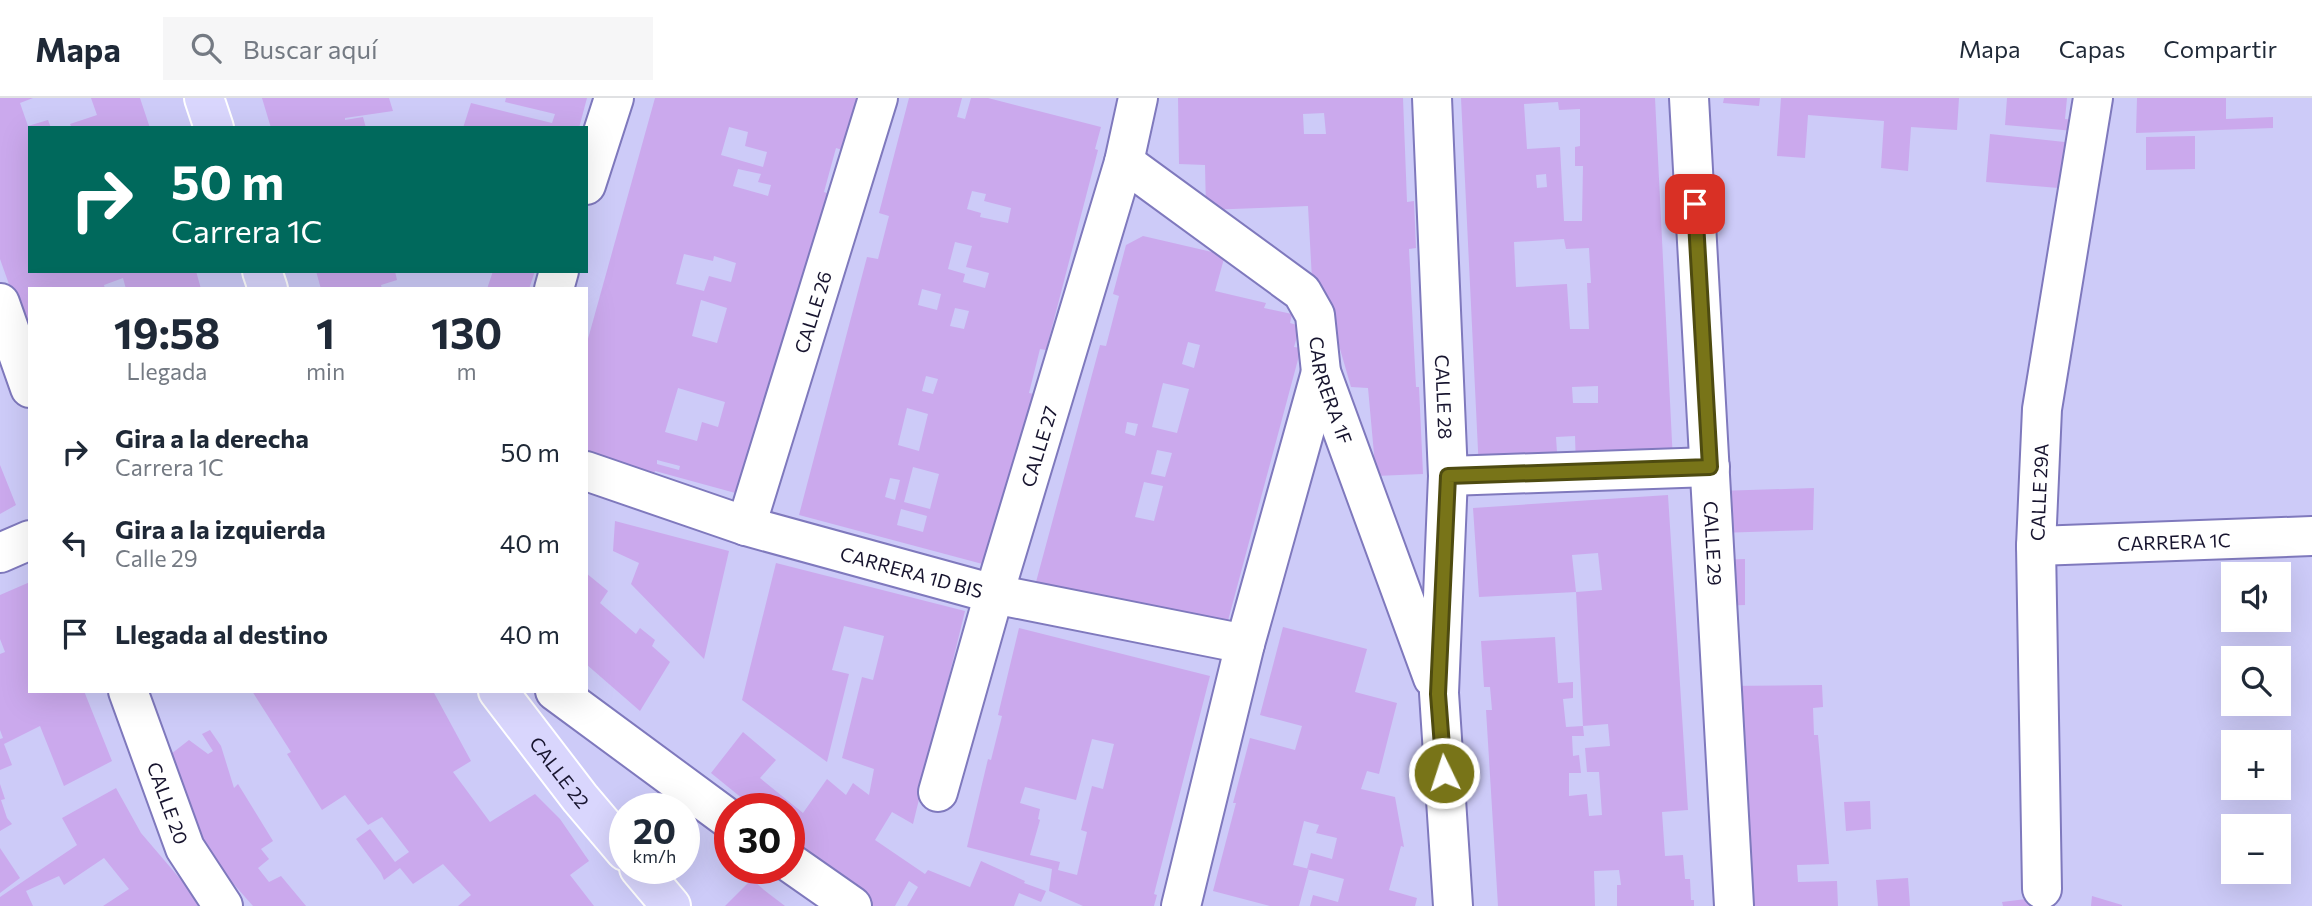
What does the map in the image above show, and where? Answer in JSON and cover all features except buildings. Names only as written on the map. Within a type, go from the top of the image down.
[{"type":"main road","points":[[204,98],[213,126]]},
{"type":"main road","name":"CALLE 22","points":[[500,693],[609,832]]},
{"type":"main road","points":[[652,884],[671,906]]},
{"type":"street","points":[[588,179],[614,98]]},
{"type":"street","name":"CALLE 26","points":[[746,526],[878,98]]},
{"type":"street","name":"CALLE 27","points":[[939,792],[994,594],[1124,162],[1138,98]]},
{"type":"street","name":"CALLE 28","points":[[1432,98],[1448,476],[1438,694],[1454,906]]},
{"type":"street","name":"CALLE 29","points":[[1689,98],[1734,906]]},
{"type":"street","name":"CALLE 29A","points":[[2042,889],[2036,546],[2042,409],[2093,98]]},
{"type":"street","name":"CARRERA 1F","points":[[1124,162],[1302,292],[1315,315],[1321,372],[1438,694]]},
{"type":"street","points":[[0,303],[28,382]]},
{"type":"street","points":[[1181,906],[1245,644],[1321,372]]},
{"type":"street","points":[[1448,476],[1710,467]]},
{"type":"street","name":"CARRERA 1D BIS","points":[[588,472],[746,526],[994,594],[1245,644]]},
{"type":"street","name":"CARRERA 1C","points":[[2036,546],[2312,536]]},
{"type":"street","points":[[0,553],[28,541]]},
{"type":"street","name":"CALLE 20","points":[[129,693],[184,848],[223,906]]},
{"type":"street","points":[[558,693],[714,808]]},
{"type":"street","points":[[805,873],[852,906]]},
{"type":"route","points":[[1444,773],[1438,694],[1448,476],[1710,467],[1695,204]]}]
